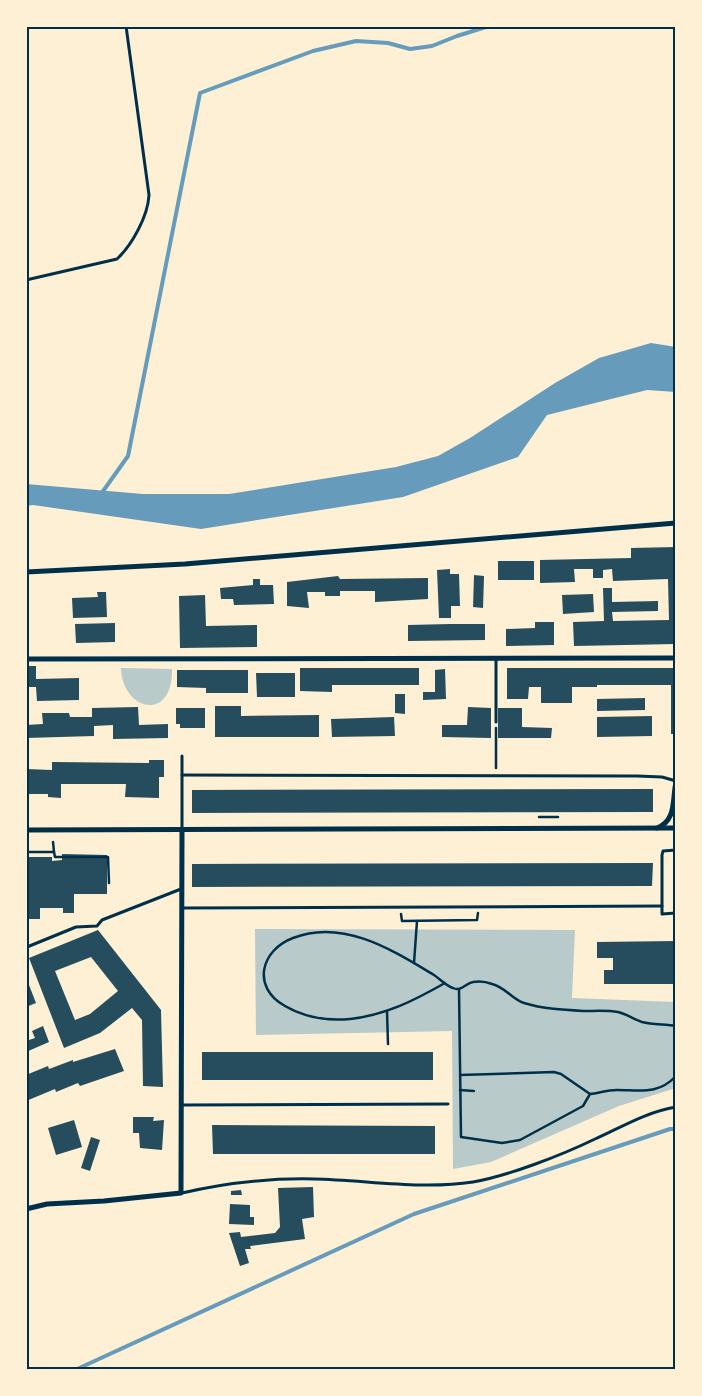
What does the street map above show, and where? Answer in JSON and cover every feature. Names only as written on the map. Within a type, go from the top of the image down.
[{"type":"street","points":[[26,572],[185,564],[676,523]]},
{"type":"street","points":[[26,659],[496,660],[676,658]]},
{"type":"street","points":[[657,828],[665,823],[673,810],[675,786]]},
{"type":"street","points":[[26,830],[676,828]]},
{"type":"street","points":[[26,1209],[48,1204],[104,1201],[182,1192],[182,830]]},
{"type":"lane","points":[[26,280],[117,259],[126,251],[148,206],[149,195],[126,26]]},
{"type":"lane","points":[[496,660],[496,722]]},
{"type":"lane","points":[[182,756],[182,830]]},
{"type":"lane","points":[[182,775],[637,776],[662,777],[675,786]]},
{"type":"lane","points":[[676,850],[666,850],[662,853],[662,914],[676,913]]},
{"type":"lane","points":[[27,947],[76,927],[97,926],[102,920],[182,889]]},
{"type":"lane","points":[[182,908],[662,906]]},
{"type":"lane","points":[[181,1105],[448,1104]]},
{"type":"lane","points":[[182,1192],[234,1183],[312,1179],[433,1185],[474,1181],[503,1174],[593,1140],[640,1116],[676,1107]]},
{"type":"path","points":[[496,722],[496,776]]},
{"type":"path","points":[[539,816],[558,816]]},
{"type":"path","points":[[53,842],[55,857],[108,857],[109,883]]},
{"type":"path","points":[[26,852],[54,852]]},
{"type":"path","points":[[400,907],[402,921],[417,921],[478,920],[479,907]]},
{"type":"path","points":[[414,963],[417,921]]},
{"type":"path","points":[[445,983],[407,1004],[387,1011],[350,1019],[316,1018],[299,1013],[283,1005],[269,990],[264,974],[267,958],[274,949],[296,936],[330,933],[379,943],[414,963],[453,988],[459,989],[474,982],[490,983],[525,1003],[568,1010],[618,1012],[652,1024],[676,1026]]},
{"type":"path","points":[[459,989],[460,1138],[502,1143],[520,1140],[583,1106],[590,1094]]},
{"type":"path","points":[[387,1011],[388,1044]]},
{"type":"path","points":[[460,1075],[554,1072],[561,1074],[590,1094],[617,1090],[653,1091],[667,1085],[676,1076]]},
{"type":"path","points":[[460,1090],[474,1091]]},
{"type":"shaded area","points":[[121,668],[172,669],[170,686],[165,698],[157,704],[147,705],[138,701],[130,694],[124,683]]},
{"type":"shaded area","points":[[255,929],[575,930],[572,998],[676,1002],[676,1088],[619,1106],[491,1162],[453,1169],[452,1031],[256,1035]]},
{"type":"water","points":[[651,343],[676,347],[676,392],[647,390],[547,415],[518,457],[403,497],[201,529],[33,505],[26,506],[26,484],[143,494],[229,494],[396,467],[438,456],[470,438],[555,383],[599,358]]},
{"type":"building","points":[[676,547],[676,644],[574,646],[573,622],[604,621],[603,588],[612,588],[612,602],[658,601],[658,611],[612,612],[613,621],[669,620],[668,579],[613,581],[612,569],[603,570],[603,578],[593,578],[593,569],[574,569],[575,582],[540,583],[540,560],[631,558],[631,548]]},
{"type":"building","points":[[498,561],[534,561],[534,580],[498,580]]},
{"type":"building","points":[[450,569],[450,574],[459,574],[460,606],[451,606],[451,618],[439,618],[437,570]]},
{"type":"building","points":[[474,575],[484,576],[483,608],[473,607]]},
{"type":"building","points":[[338,576],[340,579],[428,578],[428,599],[375,602],[375,591],[340,591],[340,596],[325,596],[325,592],[307,592],[309,608],[287,606],[287,582]]},
{"type":"building","points":[[253,579],[260,579],[260,585],[273,585],[274,604],[234,605],[233,599],[221,599],[220,588],[253,585]]},
{"type":"building","points":[[97,592],[106,592],[107,617],[73,618],[72,598],[98,597]]},
{"type":"building","points":[[593,594],[594,612],[563,614],[562,595]]},
{"type":"building","points":[[205,595],[206,626],[257,625],[257,647],[180,648],[179,596]]},
{"type":"building","points":[[535,622],[554,622],[554,645],[506,646],[506,629],[535,628]]},
{"type":"building","points":[[115,623],[115,642],[76,643],[75,624]]},
{"type":"building","points":[[485,624],[485,640],[408,641],[408,625]]},
{"type":"building","points":[[26,627],[29,627],[29,646],[26,647]]},
{"type":"building","points":[[26,666],[36,666],[36,679],[79,678],[79,700],[37,701],[36,687],[26,687]]},
{"type":"building","points":[[300,668],[419,668],[419,685],[332,685],[332,692],[300,691]]},
{"type":"building","points":[[507,668],[676,668],[676,734],[671,734],[671,685],[572,687],[572,703],[541,703],[541,687],[529,687],[528,699],[507,699]]},
{"type":"building","points":[[445,669],[446,699],[423,700],[423,692],[435,692],[435,670]]},
{"type":"building","points":[[177,670],[248,670],[248,693],[206,693],[206,688],[177,687]]},
{"type":"building","points":[[256,673],[295,673],[295,697],[257,697]]},
{"type":"building","points":[[395,694],[405,694],[405,714],[395,713]]},
{"type":"building","points":[[645,698],[645,710],[597,711],[597,699]]},
{"type":"building","points":[[215,706],[241,706],[241,716],[319,715],[319,737],[215,737]]},
{"type":"building","points":[[138,707],[139,725],[168,724],[168,738],[113,739],[113,725],[94,726],[94,736],[26,738],[26,725],[43,724],[42,713],[69,713],[70,717],[92,717],[92,708]]},
{"type":"building","points":[[468,707],[491,708],[491,738],[442,737],[442,725],[467,725]]},
{"type":"building","points":[[176,708],[205,708],[205,728],[180,728],[180,724],[176,724]]},
{"type":"building","points":[[498,708],[522,708],[522,727],[552,728],[551,738],[498,738]]},
{"type":"building","points":[[652,716],[652,736],[597,737],[597,717]]},
{"type":"building","points":[[394,717],[395,736],[332,737],[331,719]]},
{"type":"building","points":[[149,760],[164,760],[164,777],[159,777],[159,798],[125,797],[126,784],[61,784],[61,798],[48,797],[48,794],[26,794],[26,769],[52,770],[52,762],[149,763]]},
{"type":"building","points":[[653,789],[653,812],[192,813],[192,790]]},
{"type":"building","points":[[62,854],[107,855],[107,894],[74,894],[74,913],[63,913],[63,908],[40,908],[40,919],[26,919],[26,857],[52,857],[52,861],[62,860]]},
{"type":"building","points":[[653,863],[652,886],[192,887],[192,864]]},
{"type":"building","points":[[98,930],[161,1010],[163,1087],[143,1086],[142,1020],[132,1008],[100,1033],[64,1048],[29,958]],"holes":[[[91,957],[118,991],[90,1014],[75,1020],[55,971]]]},
{"type":"building","points":[[676,941],[676,984],[604,984],[604,970],[613,970],[613,958],[597,958],[597,942]]},
{"type":"building","points":[[29,985],[36,1003],[26,1007],[26,986]]},
{"type":"building","points":[[43,1026],[49,1042],[26,1052],[26,1041],[35,1038],[32,1031]]},
{"type":"building","points":[[115,1049],[124,1071],[80,1086],[78,1083],[56,1092],[55,1089],[26,1101],[26,1075],[48,1066],[49,1069],[73,1060],[73,1062]]},
{"type":"building","points":[[202,1052],[433,1052],[433,1080],[202,1080]]},
{"type":"building","points":[[133,1117],[154,1117],[153,1121],[164,1120],[162,1150],[140,1148],[139,1133],[133,1133]]},
{"type":"building","points":[[74,1120],[82,1147],[56,1155],[48,1128]]},
{"type":"building","points":[[212,1125],[435,1126],[435,1154],[213,1154]]},
{"type":"building","points":[[91,1137],[100,1140],[90,1171],[81,1168]]},
{"type":"building","points":[[313,1187],[314,1217],[302,1219],[305,1239],[250,1246],[251,1249],[245,1249],[249,1263],[240,1266],[229,1233],[240,1232],[241,1237],[275,1233],[280,1227],[278,1188]]},
{"type":"building","points":[[241,1190],[242,1195],[231,1195],[231,1191]]},
{"type":"building","points":[[230,1204],[250,1205],[250,1217],[254,1217],[254,1225],[229,1224]]},
{"type":"waterway","points":[[101,494],[128,456],[200,93],[313,51],[356,41],[388,43],[410,49],[432,46],[489,26]]},
{"type":"waterway","points":[[75,1370],[414,1214],[670,1129],[676,1129]]}]
